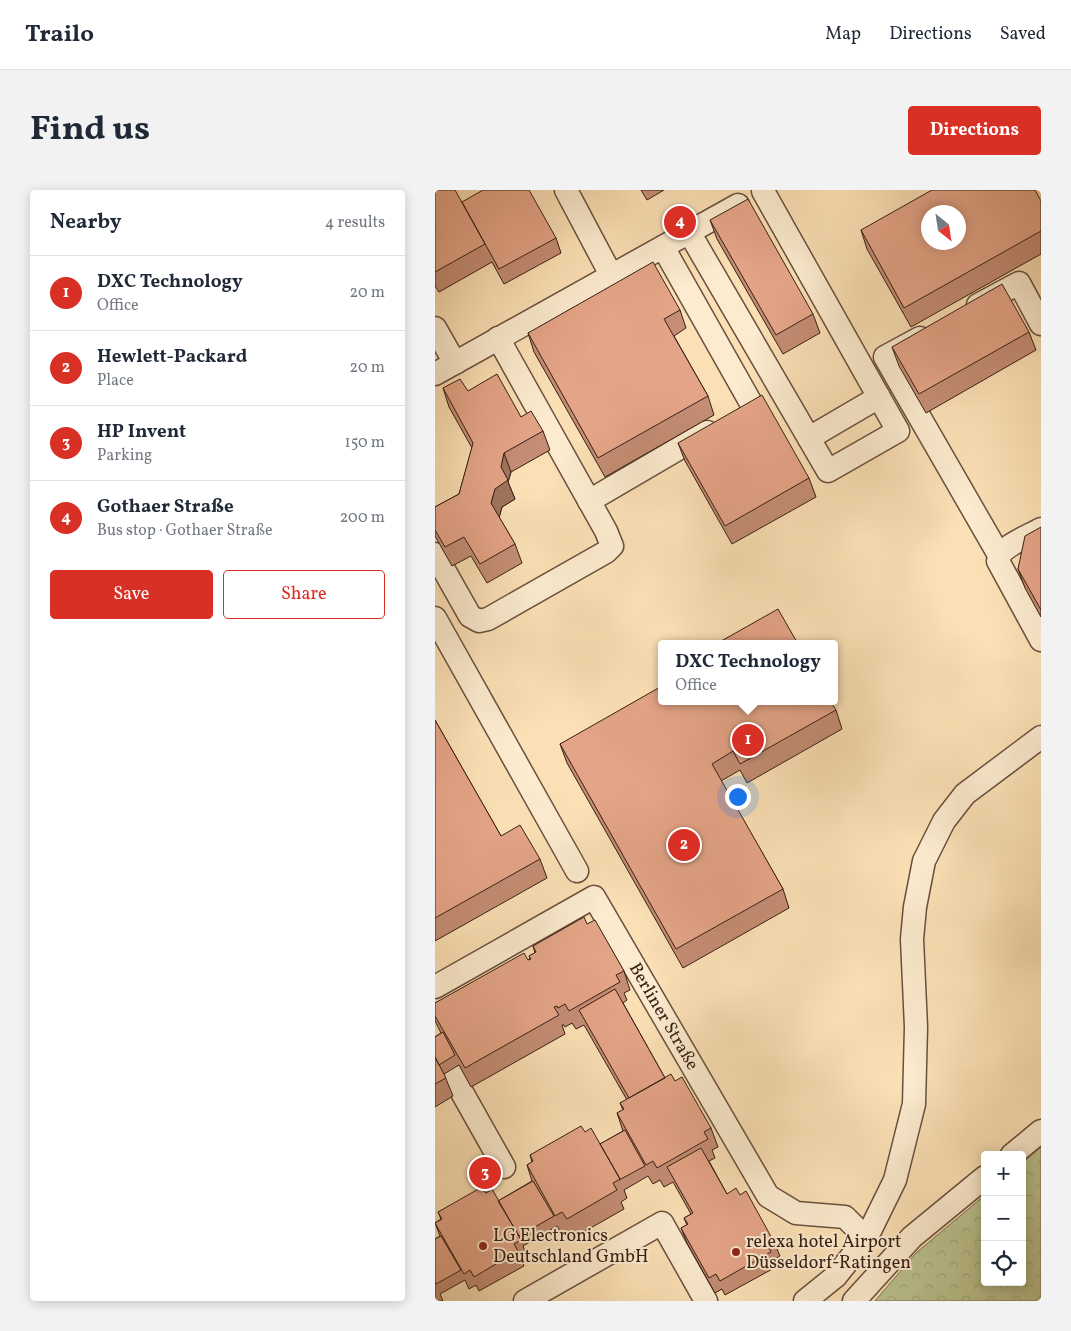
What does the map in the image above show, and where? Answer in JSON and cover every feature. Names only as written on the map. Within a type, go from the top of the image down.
[{"type":"street","points":[[566,190],[611,275]]},
{"type":"street","points":[[435,374],[764,190],[898,431],[828,471],[689,232]]},
{"type":"street","points":[[589,501],[744,415],[663,247]]},
{"type":"street","points":[[960,315],[1019,283],[1041,324]]},
{"type":"street","points":[[435,328],[455,363]]},
{"type":"street","points":[[935,329],[885,357],[999,555]]},
{"type":"street","points":[[435,554],[470,616],[479,621],[488,619],[606,552],[613,546],[498,338]]},
{"type":"street","points":[[809,438],[879,397]]},
{"type":"street","points":[[1041,529],[1003,550],[999,555],[998,561],[1041,640]]},
{"type":"street","points":[[435,618],[577,871]]},
{"type":"street","points":[[805,1301],[836,1276],[867,1237],[895,1180],[914,1104],[916,1027],[912,939],[915,907],[924,861],[944,822],[965,794],[1041,738]]},
{"type":"street","name":"Berliner Straße","points":[[435,987],[594,897],[620,954],[768,1196],[796,1213],[845,1217],[867,1237]]},
{"type":"street","points":[[450,1071],[504,1167]]},
{"type":"street","points":[[1017,1151],[1041,1131]]},
{"type":"street","points":[[854,1301],[911,1237],[981,1180]]},
{"type":"street","points":[[525,1301],[662,1223],[706,1301]]},
{"type":"green space","points":[[1041,1147],[1041,1301],[875,1301],[916,1253],[981,1198],[981,1286],[1026,1286],[1026,1160]]},
{"type":"building","points":[[435,190],[455,190],[485,244],[435,272]]},
{"type":"building","points":[[483,190],[529,190],[556,238],[499,269],[462,202]]},
{"type":"building","points":[[932,190],[1035,190],[1041,201],[1041,231],[904,308],[861,230]]},
{"type":"building","points":[[748,199],[813,314],[776,335],[710,220]]},
{"type":"building","points":[[653,262],[680,310],[664,319],[708,396],[598,458],[528,333]]},
{"type":"building","points":[[1002,284],[1029,332],[919,394],[892,347]]},
{"type":"building","points":[[497,374],[521,417],[531,411],[543,431],[504,453],[501,467],[508,480],[495,489],[491,503],[515,544],[480,564],[464,537],[445,547],[435,530],[435,507],[459,494],[473,443],[443,388],[460,379],[468,391]]},
{"type":"building","points":[[762,395],[809,478],[725,526],[678,443]]},
{"type":"building","points":[[1041,527],[1041,610],[1018,569],[1025,536]]},
{"type":"building","points":[[778,609],[796,640],[723,640]]},
{"type":"building","points":[[658,688],[658,705],[833,705],[836,710],[740,764],[733,751],[712,764],[783,889],[676,949],[560,744]]},
{"type":"building","points":[[435,720],[501,836],[520,825],[540,859],[435,918]]},
{"type":"building","points":[[584,917],[587,924],[595,920],[624,971],[616,975],[620,982],[569,1011],[565,1004],[558,1008],[557,1006],[554,1007],[559,1015],[465,1068],[435,1016],[435,1003],[524,953],[528,960],[531,959],[529,956],[536,952],[533,946]]},
{"type":"building","points":[[615,989],[665,1078],[629,1098],[579,1010]]},
{"type":"building","points":[[443,1032],[455,1055],[439,1065],[435,1057],[435,1037]]},
{"type":"building","points":[[435,1057],[446,1078],[435,1084]]},
{"type":"building","points":[[671,1074],[675,1081],[682,1077],[711,1128],[704,1132],[708,1139],[657,1168],[653,1161],[646,1165],[617,1113],[624,1109],[620,1103]]},
{"type":"building","points":[[581,1126],[585,1132],[591,1128],[620,1179],[613,1183],[617,1190],[567,1219],[562,1212],[555,1216],[527,1165],[533,1161],[530,1155]]},
{"type":"building","points":[[625,1130],[645,1166],[619,1180],[600,1144]]},
{"type":"building","points":[[701,1148],[727,1194],[736,1188],[740,1195],[746,1191],[774,1242],[768,1246],[771,1252],[720,1281],[716,1274],[709,1278],[681,1228],[688,1224],[684,1218],[693,1213],[667,1167]]},
{"type":"building","points":[[533,1181],[554,1216],[519,1236],[498,1201]]},
{"type":"building","name":"LG Electronics Deutschland GmbH","points":[[482,1187],[486,1193],[492,1189],[521,1240],[514,1244],[518,1251],[474,1277],[470,1270],[464,1274],[435,1223],[442,1219],[438,1212]]},
{"type":"building","points":[[441,1236],[461,1270],[436,1284],[435,1239]]},
{"type":"place","name":"Gothaer Straße","points":[[680,222]]},
{"type":"place","name":"DXC Technology","points":[[748,740]]},
{"type":"place","name":"Hewlett-Packard","points":[[684,845]]},
{"type":"place","name":"HP Invent","points":[[485,1173]]},
{"type":"place","name":"LG Electronics Deutschland GmbH","points":[[483,1246]]},
{"type":"place","name":"relexa hotel Airport Düsseldorf-Ratingen","points":[[736,1252]]}]
